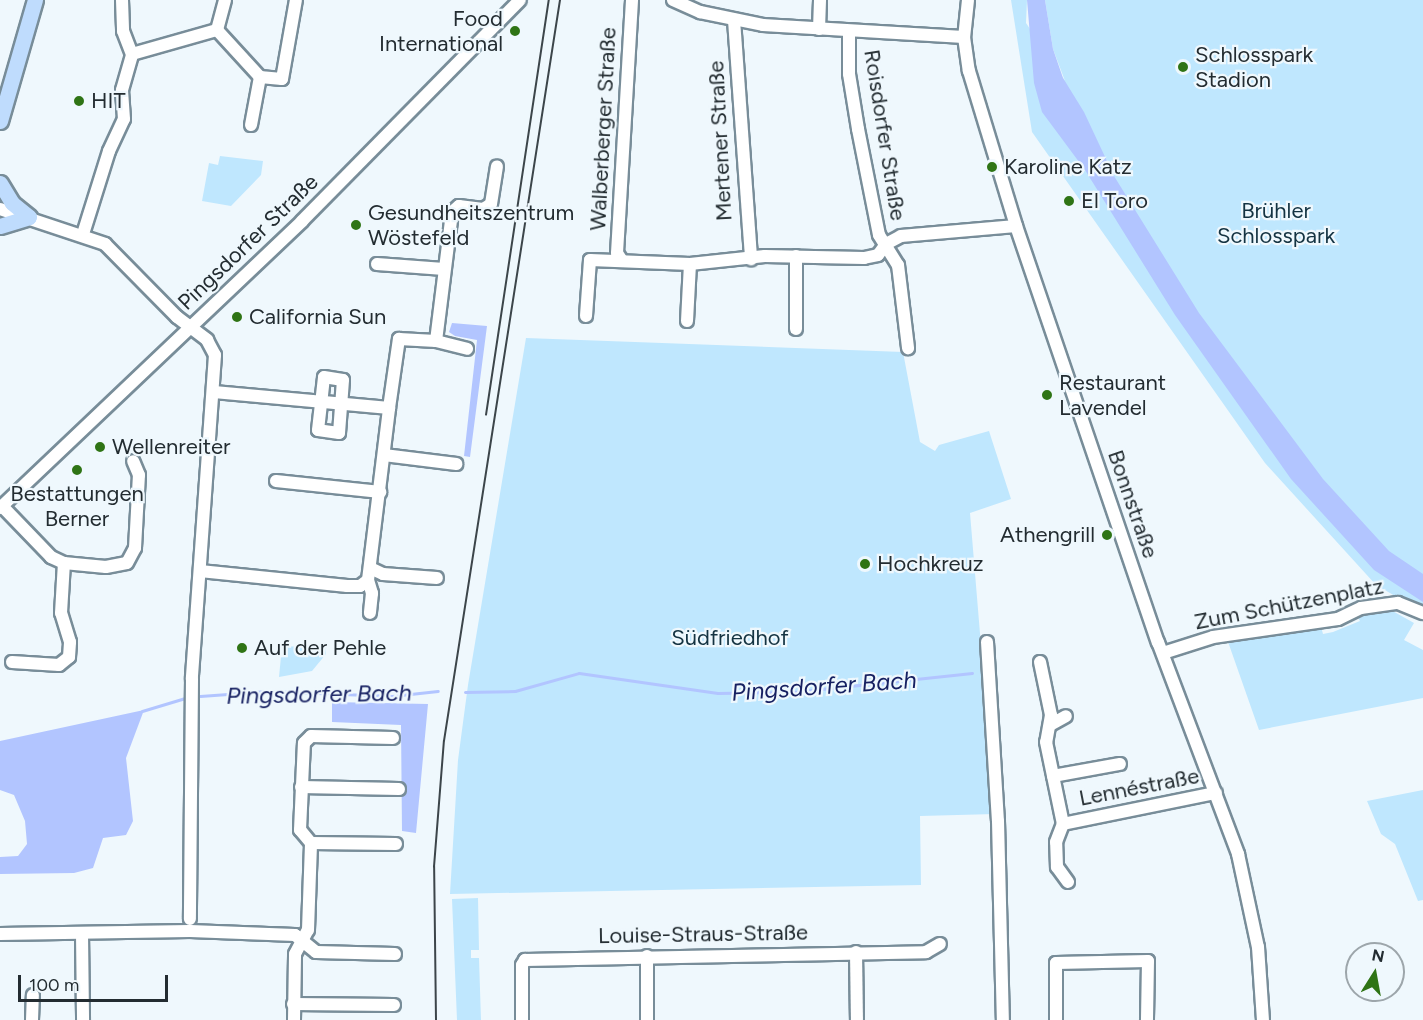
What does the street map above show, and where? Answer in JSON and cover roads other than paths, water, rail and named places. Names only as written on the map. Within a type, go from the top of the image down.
[{"type":"main road","points":[[0,121],[35,0]]},
{"type":"main road","points":[[0,183],[12,203],[29,217]]},
{"type":"main road","points":[[0,226],[29,217]]},
{"type":"street","points":[[83,234],[109,152],[124,119],[122,90],[132,54],[123,31],[122,0]]},
{"type":"street","points":[[217,30],[225,0]]},
{"type":"street","points":[[217,30],[260,77],[282,79],[296,0]]},
{"type":"street","name":"Pingsdorfer Straße","points":[[1,507],[191,327],[519,0]]},
{"type":"street","name":"Walberberger Straße","points":[[621,259],[617,253],[632,0]]},
{"type":"street","points":[[673,0],[700,12],[734,20],[819,29],[964,37]]},
{"type":"street","points":[[819,29],[820,0]]},
{"type":"street","name":"Bonnstraße","points":[[968,0],[964,37],[969,71],[1016,226],[1163,653],[1238,854],[1254,922],[1263,1020]]},
{"type":"street","name":"Mertener Straße","points":[[734,20],[751,259]]},
{"type":"street","points":[[132,54],[217,30]]},
{"type":"street","name":"Roisdorfer Straße","points":[[849,31],[849,74],[858,129],[879,235],[898,265],[908,348]]},
{"type":"street","points":[[251,125],[260,77]]},
{"type":"street","points":[[436,341],[452,212],[459,206],[483,209],[491,204],[497,166]]},
{"type":"street","points":[[0,209],[83,234],[105,244],[207,340],[215,355],[192,679],[190,919]]},
{"type":"street","points":[[586,316],[590,260],[621,259],[690,264],[796,256],[864,258],[878,255],[886,244],[901,236],[1016,226]]},
{"type":"street","points":[[796,256],[796,329]]},
{"type":"street","points":[[377,264],[444,269]]},
{"type":"street","points":[[687,321],[690,264]]},
{"type":"street","points":[[370,613],[372,593],[369,574],[399,339],[436,341],[467,349]]},
{"type":"street","points":[[324,377],[343,380],[340,405],[339,433],[318,430],[324,377]]},
{"type":"street","points":[[214,392],[321,404],[389,408]]},
{"type":"street","points":[[384,455],[456,464]]},
{"type":"street","points":[[1,507],[51,557],[64,564],[119,566],[132,556],[139,475],[133,461]]},
{"type":"street","points":[[276,481],[380,492]]},
{"type":"street","points":[[12,662],[59,665],[69,657],[70,642],[61,613],[64,564]]},
{"type":"street","points":[[200,571],[347,586],[360,586],[369,574]]},
{"type":"street","points":[[369,574],[437,578]]},
{"type":"street","name":"Zum Schützenplatz","points":[[1163,653],[1213,638],[1338,619],[1362,608],[1398,603],[1423,613]]},
{"type":"street","points":[[987,642],[998,821],[1003,1020]]},
{"type":"street","points":[[1040,662],[1050,725],[1046,737],[1063,824]]},
{"type":"street","points":[[1050,725],[1066,716]]},
{"type":"street","points":[[294,1020],[295,954],[309,930],[311,843],[300,830],[303,743],[310,736],[393,738]]},
{"type":"street","points":[[1053,776],[1120,764]]},
{"type":"street","points":[[301,787],[399,789]]},
{"type":"street","name":"Lennéstraße","points":[[1068,882],[1057,867],[1056,842],[1063,824],[1216,793]]},
{"type":"street","points":[[311,843],[396,844]]},
{"type":"street","points":[[0,934],[201,932],[295,935],[316,952],[395,954]]},
{"type":"street","points":[[82,934],[83,1020]]},
{"type":"street","name":"Louise-Straus-Straße","points":[[522,1020],[522,965],[525,960],[926,952],[940,944]]},
{"type":"street","points":[[856,952],[857,1020]]},
{"type":"street","points":[[646,1020],[647,956]]},
{"type":"street","points":[[1056,1020],[1056,963],[1148,962],[1147,1020]]},
{"type":"street","points":[[32,1020],[33,994]]},
{"type":"street","points":[[293,1004],[394,1005]]},
{"type":"water","points":[[1027,0],[1045,0],[1053,49],[1063,78],[1084,112],[1114,176],[1199,313],[1323,479],[1389,551],[1423,574],[1423,602],[1374,570],[1291,479],[1175,315],[1085,170],[1042,112],[1034,83]]},
{"type":"water","points":[[452,323],[487,326],[470,457],[464,456],[477,340],[455,336],[449,332]]},
{"type":"water","points":[[332,702],[428,704],[416,833],[402,831],[401,725],[332,722]]},
{"type":"water","points":[[144,710],[126,758],[133,821],[126,835],[103,838],[93,868],[74,873],[0,874],[0,857],[18,856],[27,844],[25,821],[14,795],[0,790],[0,741]]},
{"type":"waterway","name":"Pingsdorfer Bach","points":[[465,692],[515,691],[579,673],[718,693],[794,692],[972,673]]},
{"type":"waterway","name":"Pingsdorfer Bach","points":[[200,696],[268,691],[392,696],[438,691]]},
{"type":"waterway","name":"Pingsdorfer Bach","points":[[142,711],[185,698]]},
{"type":"tram line","points":[[486,415],[549,0]]},
{"type":"tram line","points":[[436,1020],[434,867],[444,741],[560,0]]},
{"type":"place","name":"Food International","points":[[515,31]]},
{"type":"place","name":"Schlosspark Stadion","points":[[1183,67]]},
{"type":"place","name":"HIT","points":[[79,101]]},
{"type":"place","name":"Karoline Katz","points":[[992,167]]},
{"type":"place","name":"El Toro","points":[[1069,201]]},
{"type":"place","name":"Gesundheitszentrum Wöstefeld","points":[[356,225]]},
{"type":"place","name":"California Sun","points":[[237,317]]},
{"type":"place","name":"Restaurant Lavendel","points":[[1047,395]]},
{"type":"place","name":"Wellenreiter","points":[[100,447]]},
{"type":"place","name":"Bestattungen Berner","points":[[77,470]]},
{"type":"place","name":"Athengrill","points":[[1107,535]]},
{"type":"place","name":"Hochkreuz","points":[[865,564]]},
{"type":"place","name":"Auf der Pehle","points":[[242,648]]},
{"type":"park label","name":"Brühler Schlosspark","points":[[1276,222]]},
{"type":"park label","name":"Südfriedhof","points":[[730,638]]}]
